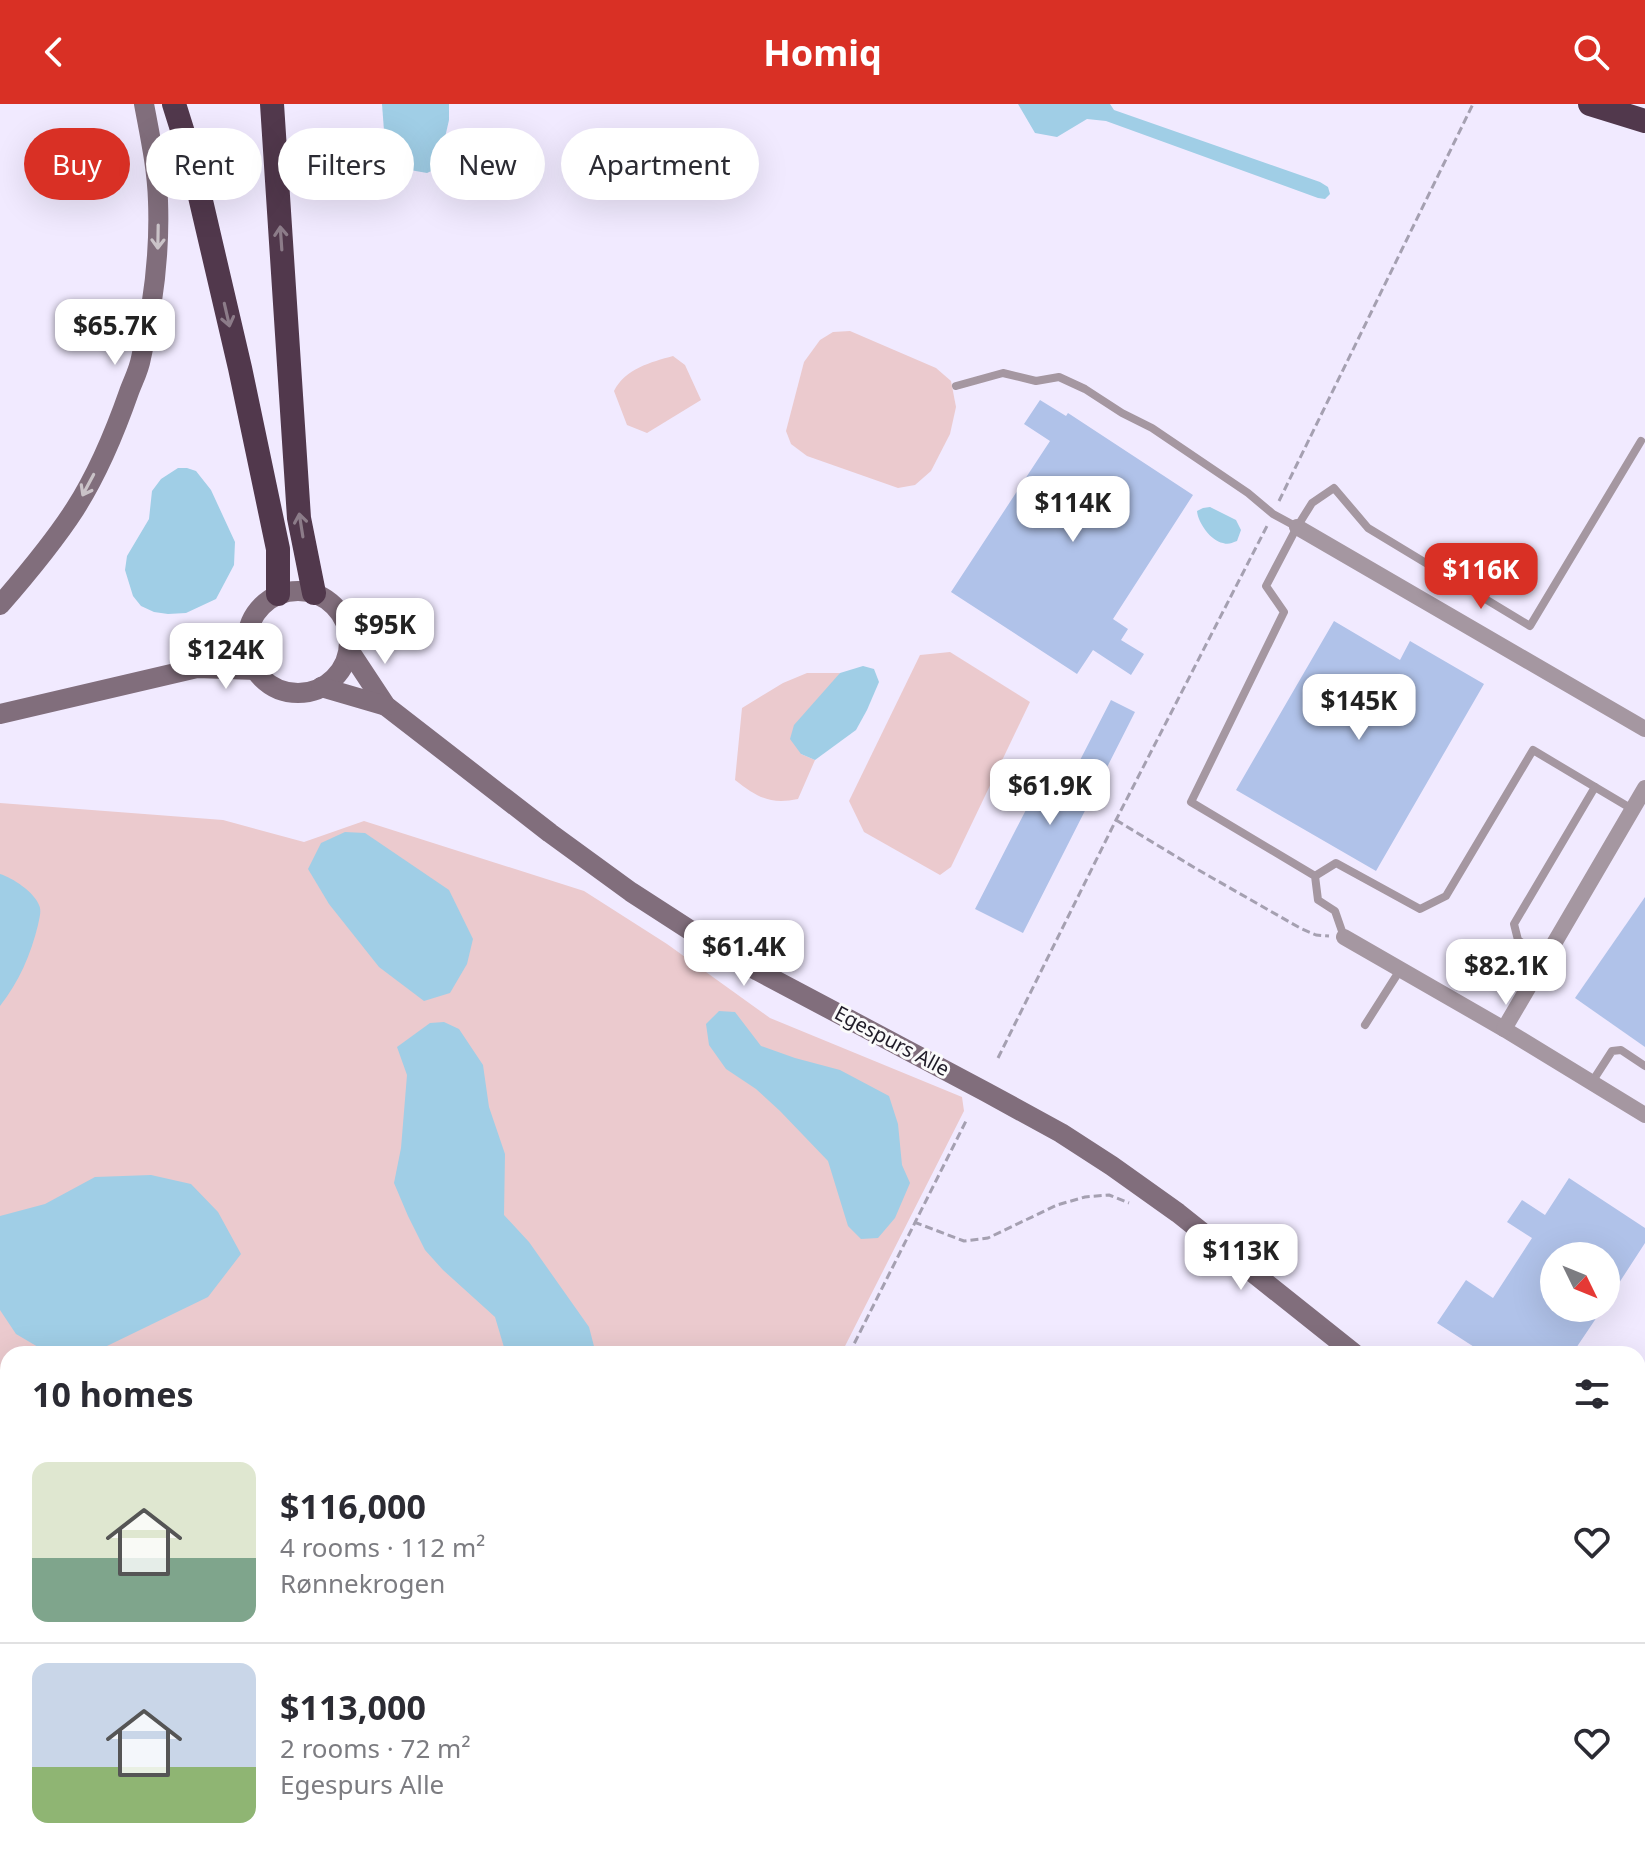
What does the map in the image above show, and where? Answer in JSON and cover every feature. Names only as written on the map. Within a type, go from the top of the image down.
[{"type":"highway","points":[[174,104],[191,158],[243,383],[278,549],[278,594]]},
{"type":"highway","points":[[272,104],[299,518],[314,593]]},
{"type":"highway","points":[[1590,104],[1645,121]]},
{"type":"street","points":[[0,605],[31,570],[77,506],[123,410],[141,360],[158,247],[157,185],[144,104]]},
{"type":"street","points":[[1297,527],[1645,729]]},
{"type":"street","points":[[296,590],[314,593],[330,601],[342,615],[349,632],[349,650],[344,665],[334,678],[321,687],[310,691],[285,691],[263,679],[256,670],[249,656],[249,626],[256,613],[278,594],[296,590]]},
{"type":"street","points":[[197,668],[247,641]]},
{"type":"street","name":"Egespurs Alle","points":[[349,650],[386,706],[550,833],[653,907],[758,971],[1061,1133],[1178,1213],[1345,1346]]},
{"type":"street","points":[[0,714],[197,668],[256,670]]},
{"type":"street","name":"Egespurs Alle","points":[[321,687],[386,706]]},
{"type":"street","points":[[1504,1029],[1645,788]]},
{"type":"street","points":[[1344,937],[1645,1115]]},
{"type":"lane","points":[[956,386],[1003,373],[1036,381],[1059,377],[1164,436],[1248,493],[1273,514],[1297,527]]},
{"type":"lane","points":[[1315,876],[1191,802],[1284,612],[1266,586],[1312,503],[1334,488],[1368,528],[1530,626],[1641,441]]},
{"type":"lane","points":[[1315,876],[1336,863],[1420,909],[1446,896],[1533,750],[1632,809]]},
{"type":"lane","points":[[1545,959],[1518,940],[1514,924],[1595,787]]},
{"type":"lane","points":[[1315,876],[1318,900],[1335,911],[1344,937]]},
{"type":"lane","points":[[1365,1025],[1400,969]]},
{"type":"lane","points":[[1592,1082],[1612,1051],[1621,1050],[1645,1066]]},
{"type":"path","points":[[998,1058],[1273,514],[1473,104]]},
{"type":"path","points":[[1116,820],[1300,928],[1316,935],[1344,937]]},
{"type":"path","points":[[853,1346],[966,1121]]},
{"type":"path","points":[[914,1222],[964,1241],[988,1238],[1057,1205],[1085,1197],[1109,1195],[1132,1204]]},
{"type":"shaded area","points":[[850,331],[936,368],[951,381],[956,407],[950,434],[931,471],[915,485],[898,488],[807,456],[791,444],[786,431],[804,362],[820,340],[833,332]]},
{"type":"shaded area","points":[[673,356],[685,365],[701,400],[647,433],[627,425],[614,391],[619,383],[639,368]]},
{"type":"shaded area","points":[[950,652],[1030,702],[951,867],[940,875],[864,832],[849,801],[920,655]]},
{"type":"shaded area","points":[[807,673],[840,673],[801,754],[815,760],[798,799],[779,801],[764,798],[735,780],[742,708],[783,683]]},
{"type":"shaded area","points":[[0,803],[223,820],[304,842],[364,821],[584,891],[667,944],[770,1018],[962,1097],[964,1111],[845,1346],[0,1346]]},
{"type":"water","points":[[382,104],[449,104],[447,128],[430,128],[430,172],[427,173],[414,171],[414,128],[384,128]]},
{"type":"water","points":[[1018,104],[1110,104],[1114,110],[1320,182],[1328,187],[1330,194],[1325,199],[1318,198],[1106,121],[1087,119],[1057,137],[1035,133]]},
{"type":"water","points":[[178,468],[196,471],[211,490],[235,542],[234,565],[216,599],[186,613],[168,614],[141,606],[133,596],[125,570],[127,556],[149,519],[152,491],[161,479]]},
{"type":"water","points":[[1210,507],[1236,520],[1241,530],[1237,541],[1228,544],[1218,542],[1206,531],[1197,511]]},
{"type":"water","points":[[863,666],[874,669],[879,682],[856,730],[815,760],[801,754],[790,739],[794,725],[840,673]]},
{"type":"water","points":[[345,832],[365,833],[449,890],[473,939],[467,964],[450,993],[424,1001],[379,967],[329,904],[308,869],[321,843]]},
{"type":"water","points":[[0,874],[28,891],[40,907],[40,912],[24,967],[0,1006]]},
{"type":"water","points":[[719,1011],[735,1012],[761,1046],[840,1070],[889,1096],[898,1124],[902,1165],[910,1183],[895,1218],[878,1238],[861,1239],[848,1226],[828,1161],[756,1089],[726,1069],[709,1045],[706,1024]]},
{"type":"water","points":[[444,1022],[459,1029],[483,1065],[489,1107],[505,1154],[504,1215],[529,1242],[589,1327],[594,1346],[504,1346],[495,1317],[425,1250],[394,1183],[401,1148],[407,1075],[397,1047],[430,1023]]},
{"type":"water","points":[[151,1175],[191,1184],[218,1212],[241,1254],[208,1297],[107,1346],[36,1346],[16,1334],[0,1310],[0,1216],[45,1204],[95,1177]]},
{"type":"building","points":[[1040,400],[1066,416],[1068,413],[1193,495],[1113,619],[1128,629],[1121,640],[1144,654],[1131,675],[1093,650],[1077,674],[951,592],[1050,441],[1024,424]]},
{"type":"building","points":[[1334,621],[1400,660],[1410,641],[1484,684],[1376,871],[1236,790]]},
{"type":"building","points":[[1111,700],[1135,712],[1023,933],[975,909],[1048,767],[1058,773],[1076,768]]},
{"type":"building","points":[[1645,897],[1645,1047],[1575,998]]},
{"type":"building","points":[[1569,1178],[1645,1228],[1645,1243],[1620,1281],[1620,1242],[1540,1242],[1540,1322],[1594,1322],[1577,1346],[1473,1346],[1437,1323],[1466,1280],[1493,1298],[1532,1238],[1507,1222],[1522,1200],[1545,1215]]}]
